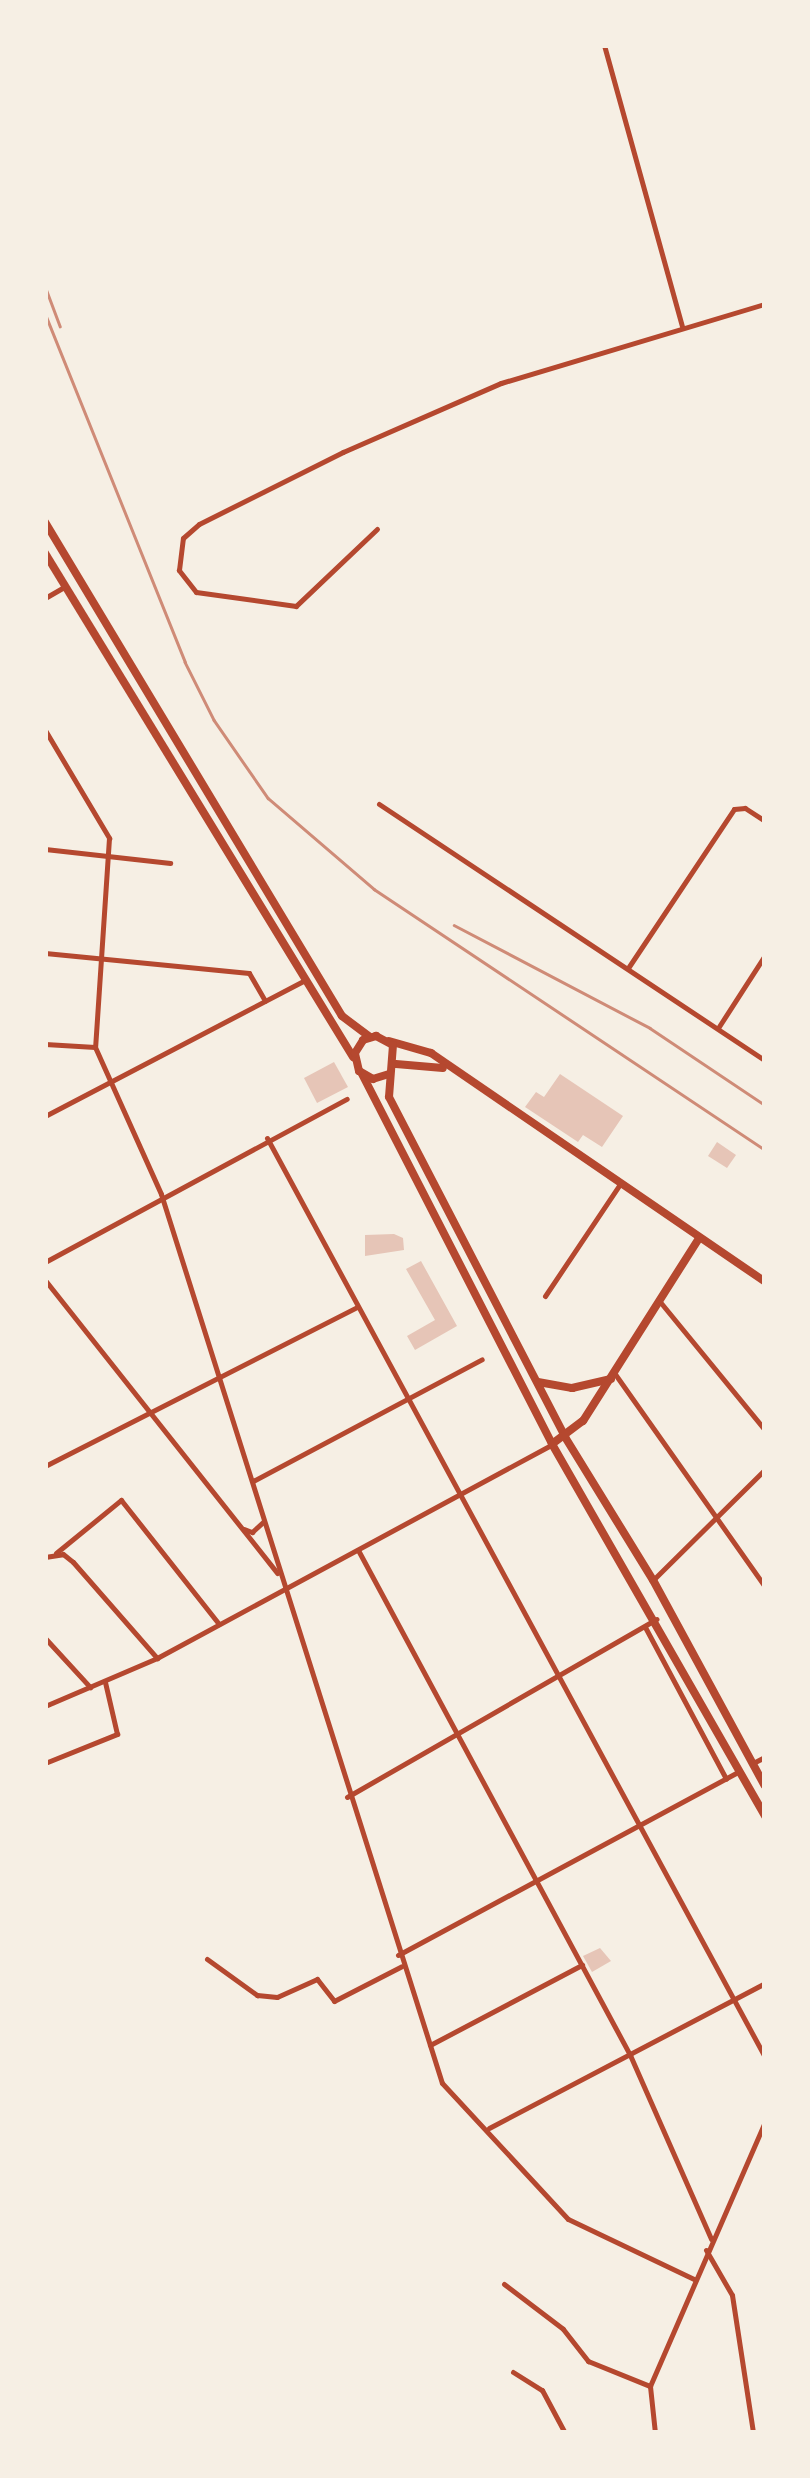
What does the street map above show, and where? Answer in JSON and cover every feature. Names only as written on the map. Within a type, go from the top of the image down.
[{"type":"main road","points":[[45,522],[338,1011],[370,1037],[421,1047],[765,1282]]},
{"type":"main road","points":[[45,553],[362,1074],[552,1444],[658,1619],[765,1816]]},
{"type":"main road","points":[[354,1060],[356,1049],[370,1037]]},
{"type":"main road","points":[[389,1041],[396,1064]]},
{"type":"main road","points":[[396,1064],[448,1069]]},
{"type":"main road","points":[[396,1064],[388,1074],[389,1097],[565,1438],[653,1580],[765,1786]]},
{"type":"main road","points":[[362,1074],[388,1074]]},
{"type":"main road","points":[[552,1444],[565,1438],[613,1377],[699,1238]]},
{"type":"main road","points":[[536,1381],[572,1388],[613,1377]]},
{"type":"street","points":[[604,45],[682,327]]},
{"type":"street","points":[[377,529],[296,606],[196,592],[179,570],[189,531],[343,452],[501,383],[765,304]]},
{"type":"street","points":[[45,598],[66,586]]},
{"type":"street","points":[[45,730],[109,838],[96,1047],[161,1194],[253,1481],[347,1797],[442,2083],[489,2128],[568,2219],[694,2280]]},
{"type":"street","points":[[378,804],[765,1060]]},
{"type":"street","points":[[628,968],[739,806],[765,821]]},
{"type":"street","points":[[45,849],[170,863]]},
{"type":"street","points":[[45,954],[249,973],[265,1001]]},
{"type":"street","points":[[717,1029],[765,955]]},
{"type":"street","points":[[45,1116],[305,980]]},
{"type":"street","points":[[45,1044],[96,1047]]},
{"type":"street","points":[[45,1262],[161,1194],[347,1099]]},
{"type":"street","points":[[267,1138],[456,1495],[765,2057]]},
{"type":"street","points":[[545,1296],[620,1184]]},
{"type":"street","points":[[45,1280],[279,1576]]},
{"type":"street","points":[[661,1303],[765,1430]]},
{"type":"street","points":[[45,1466],[152,1415],[357,1307]]},
{"type":"street","points":[[253,1481],[482,1359]]},
{"type":"street","points":[[613,1377],[716,1511],[765,1588]]},
{"type":"street","points":[[45,1706],[105,1682],[220,1626],[552,1444]]},
{"type":"street","points":[[653,1580],[716,1511],[765,1469]]},
{"type":"street","points":[[45,1557],[56,1554],[121,1500],[220,1626]]},
{"type":"street","points":[[242,1528],[252,1532],[264,1521]]},
{"type":"street","points":[[358,1550],[455,1738],[630,2055],[711,2239]]},
{"type":"street","points":[[56,1554],[73,1562],[157,1658]]},
{"type":"street","points":[[347,1797],[658,1619]]},
{"type":"street","points":[[645,1626],[726,1779]]},
{"type":"street","points":[[45,1638],[90,1688]]},
{"type":"street","points":[[45,1763],[117,1734],[105,1682]]},
{"type":"street","points":[[753,1763],[765,1756]]},
{"type":"street","points":[[398,1955],[535,1886],[741,1770]]},
{"type":"street","points":[[207,1959],[257,1994],[277,1997],[317,1979],[334,2002],[402,1966]]},
{"type":"street","points":[[430,2045],[582,1965]]},
{"type":"street","points":[[489,2128],[765,1983]]},
{"type":"street","points":[[655,2433],[650,2386],[765,2122]]},
{"type":"street","points":[[706,2250],[732,2295],[753,2433]]},
{"type":"street","points":[[504,2284],[562,2329],[588,2362],[650,2386]]},
{"type":"street","points":[[513,2372],[542,2390],[565,2433]]},
{"type":"building","points":[[334,1062],[348,1087],[317,1103],[304,1078]]},
{"type":"building","points":[[560,1074],[623,1116],[602,1147],[583,1135],[578,1142],[525,1107],[536,1092],[544,1097]]},
{"type":"building","points":[[717,1142],[736,1155],[727,1168],[708,1156]]},
{"type":"building","points":[[394,1234],[403,1238],[404,1250],[365,1256],[365,1235]]},
{"type":"building","points":[[421,1261],[457,1326],[415,1350],[407,1336],[435,1320],[406,1269]]},
{"type":"building","points":[[600,1948],[611,1961],[592,1972],[583,1956]]},
{"type":"railway","points":[[45,286],[60,326]]},
{"type":"railway","points":[[45,313],[185,662],[214,720],[268,798],[374,889],[765,1150]]},
{"type":"railway","points":[[454,925],[650,1028],[765,1105]]}]
